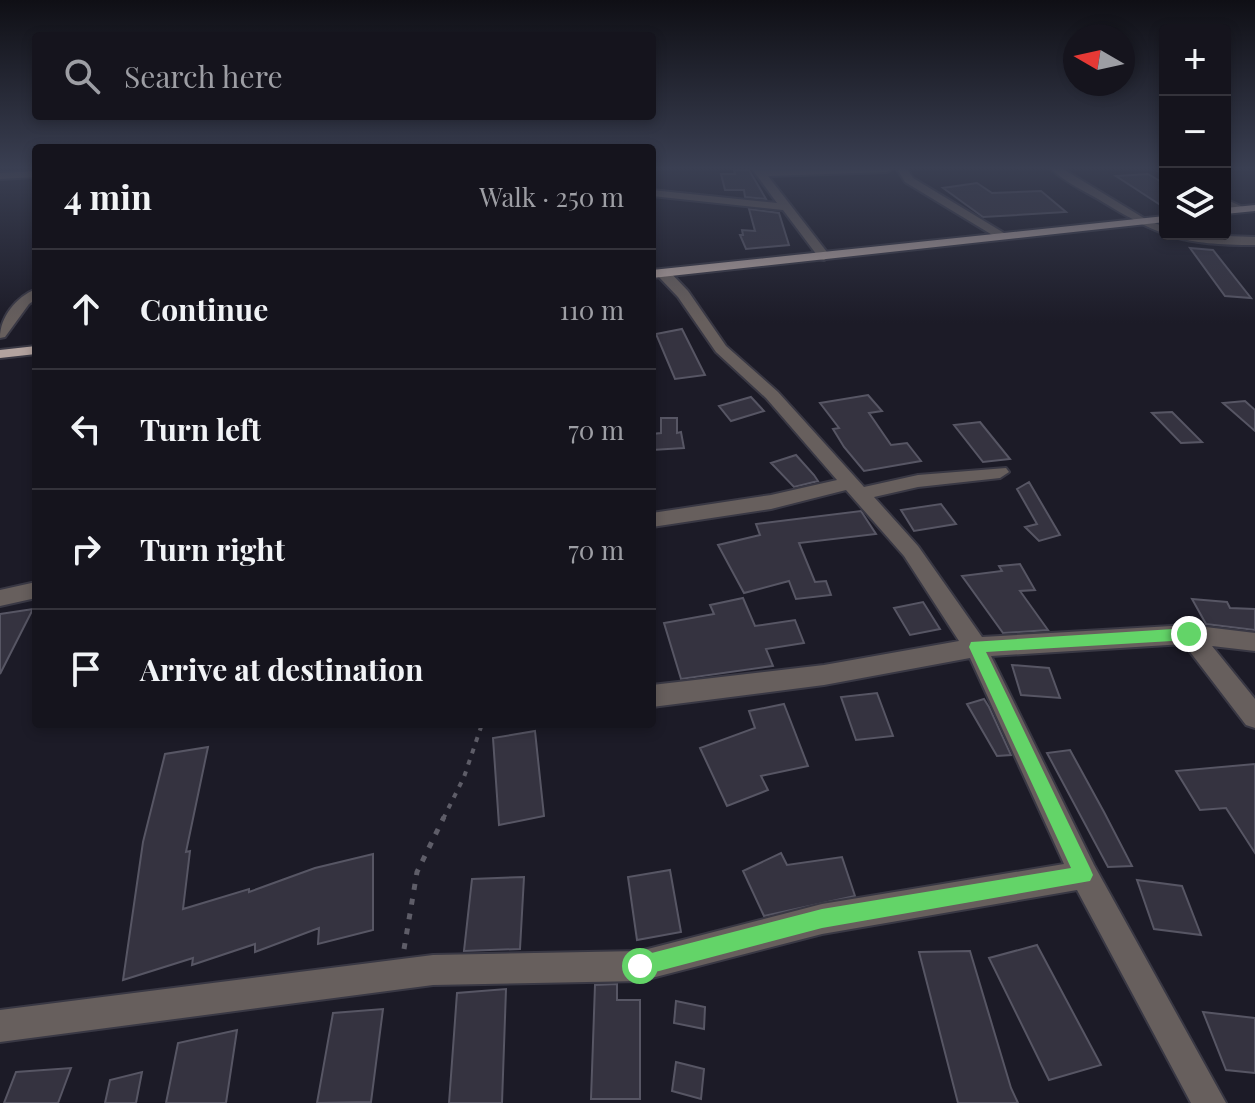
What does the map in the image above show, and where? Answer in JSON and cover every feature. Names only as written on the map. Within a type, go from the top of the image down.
[{"type":"main road","points":[[656,275],[684,283],[824,256],[1154,220]]},
{"type":"main road","points":[[0,354],[32,350]]},
{"type":"street","points":[[798,220],[824,256]]},
{"type":"street","points":[[977,220],[1003,236]]},
{"type":"street","points":[[1143,222],[1159,229]]},
{"type":"street","points":[[1200,240],[1255,241]]},
{"type":"street","points":[[656,275],[684,283],[721,349],[772,395],[911,551],[976,647],[1084,875],[1209,1103]]},
{"type":"street","points":[[0,334],[24,301],[32,296]]},
{"type":"street","points":[[656,519],[855,488],[1000,472]]},
{"type":"street","points":[[0,598],[32,591]]},
{"type":"street","points":[[1189,634],[1255,717]]},
{"type":"street","points":[[656,696],[824,675],[976,647],[1189,634],[1255,642]]},
{"type":"street","points":[[0,1026],[433,970],[640,966],[822,919],[1084,875]]},
{"type":"street","points":[[0,1019],[129,1009]]},
{"type":"path","points":[[399,975],[417,872],[464,777],[481,728]]},
{"type":"building","points":[[752,220],[781,220],[789,245],[746,249],[740,235],[743,235],[742,230],[755,231]]},
{"type":"building","points":[[1190,248],[1213,250],[1251,298],[1225,296]]},
{"type":"building","points":[[682,329],[705,375],[675,379],[656,334]]},
{"type":"building","points":[[868,395],[882,411],[869,413],[891,445],[907,443],[921,461],[864,471],[844,447],[833,429],[839,428],[820,403]]},
{"type":"building","points":[[751,397],[764,411],[731,421],[719,406]]},
{"type":"building","points":[[1245,401],[1255,410],[1255,431],[1223,403]]},
{"type":"building","points":[[1172,412],[1202,442],[1181,443],[1152,413]]},
{"type":"building","points":[[661,418],[677,418],[677,433],[681,432],[684,448],[656,450],[656,434],[661,433]]},
{"type":"building","points":[[980,422],[1010,459],[983,462],[954,425]]},
{"type":"building","points":[[796,455],[818,481],[794,487],[771,463]]},
{"type":"building","points":[[1029,482],[1060,535],[1039,541],[1025,527],[1037,524],[1017,489]]},
{"type":"building","points":[[941,504],[956,524],[914,531],[901,510]]},
{"type":"building","points":[[861,511],[876,534],[799,543],[815,582],[826,581],[831,595],[796,599],[789,581],[744,593],[718,545],[760,535],[756,524]]},
{"type":"building","points":[[1020,564],[1035,590],[1020,591],[1048,630],[1003,633],[962,576],[1002,571],[999,566]]},
{"type":"building","points":[[743,598],[755,626],[795,620],[804,643],[766,649],[773,666],[681,679],[664,623],[714,614],[710,605]]},
{"type":"building","points":[[1192,599],[1227,602],[1230,608],[1255,609],[1255,630],[1206,624]]},
{"type":"building","points":[[923,602],[940,629],[910,635],[894,608]]},
{"type":"building","points":[[32,609],[0,674],[0,614]]},
{"type":"building","points":[[1012,665],[1049,668],[1060,698],[1021,695]]},
{"type":"building","points":[[877,693],[893,736],[856,740],[841,697]]},
{"type":"building","points":[[984,699],[1011,755],[997,756],[967,704]]},
{"type":"building","points":[[784,704],[808,766],[761,776],[768,790],[727,806],[700,748],[755,728],[749,711]]},
{"type":"building","points":[[535,731],[544,816],[499,825],[493,738]]},
{"type":"building","points":[[208,747],[186,852],[190,851],[183,909],[249,889],[249,892],[315,868],[373,854],[373,930],[318,944],[319,928],[255,952],[255,944],[192,965],[193,958],[123,980],[143,842],[165,754]]},
{"type":"building","points":[[1070,750],[1132,866],[1108,867],[1047,753]]},
{"type":"building","points":[[1255,764],[1255,853],[1226,808],[1200,810],[1176,771]]},
{"type":"building","points":[[781,853],[787,865],[842,857],[855,896],[764,916],[743,871]]},
{"type":"building","points":[[670,870],[681,932],[637,940],[628,877]]},
{"type":"building","points":[[524,877],[520,949],[464,951],[472,879]]},
{"type":"building","points":[[1137,880],[1182,886],[1201,935],[1154,929]]},
{"type":"building","points":[[1037,945],[1101,1065],[1049,1080],[989,958]]},
{"type":"building","points":[[970,951],[1018,1103],[958,1103],[919,952]]},
{"type":"building","points":[[617,984],[617,1000],[640,1000],[640,1099],[591,1099],[595,985]]},
{"type":"building","points":[[506,989],[502,1103],[449,1103],[457,993]]},
{"type":"building","points":[[676,1001],[705,1007],[704,1029],[674,1023]]},
{"type":"building","points":[[383,1009],[371,1102],[317,1103],[333,1013]]},
{"type":"building","points":[[1203,1012],[1255,1018],[1255,1073],[1226,1070]]},
{"type":"building","points":[[237,1030],[226,1103],[166,1103],[178,1043]]},
{"type":"building","points":[[676,1062],[704,1069],[701,1099],[672,1091]]},
{"type":"building","points":[[71,1068],[58,1103],[4,1103],[16,1072]]},
{"type":"building","points":[[142,1072],[136,1103],[105,1103],[110,1080]]},
{"type":"route","points":[[640,966],[822,919],[1084,875],[976,647],[1189,634]]}]
